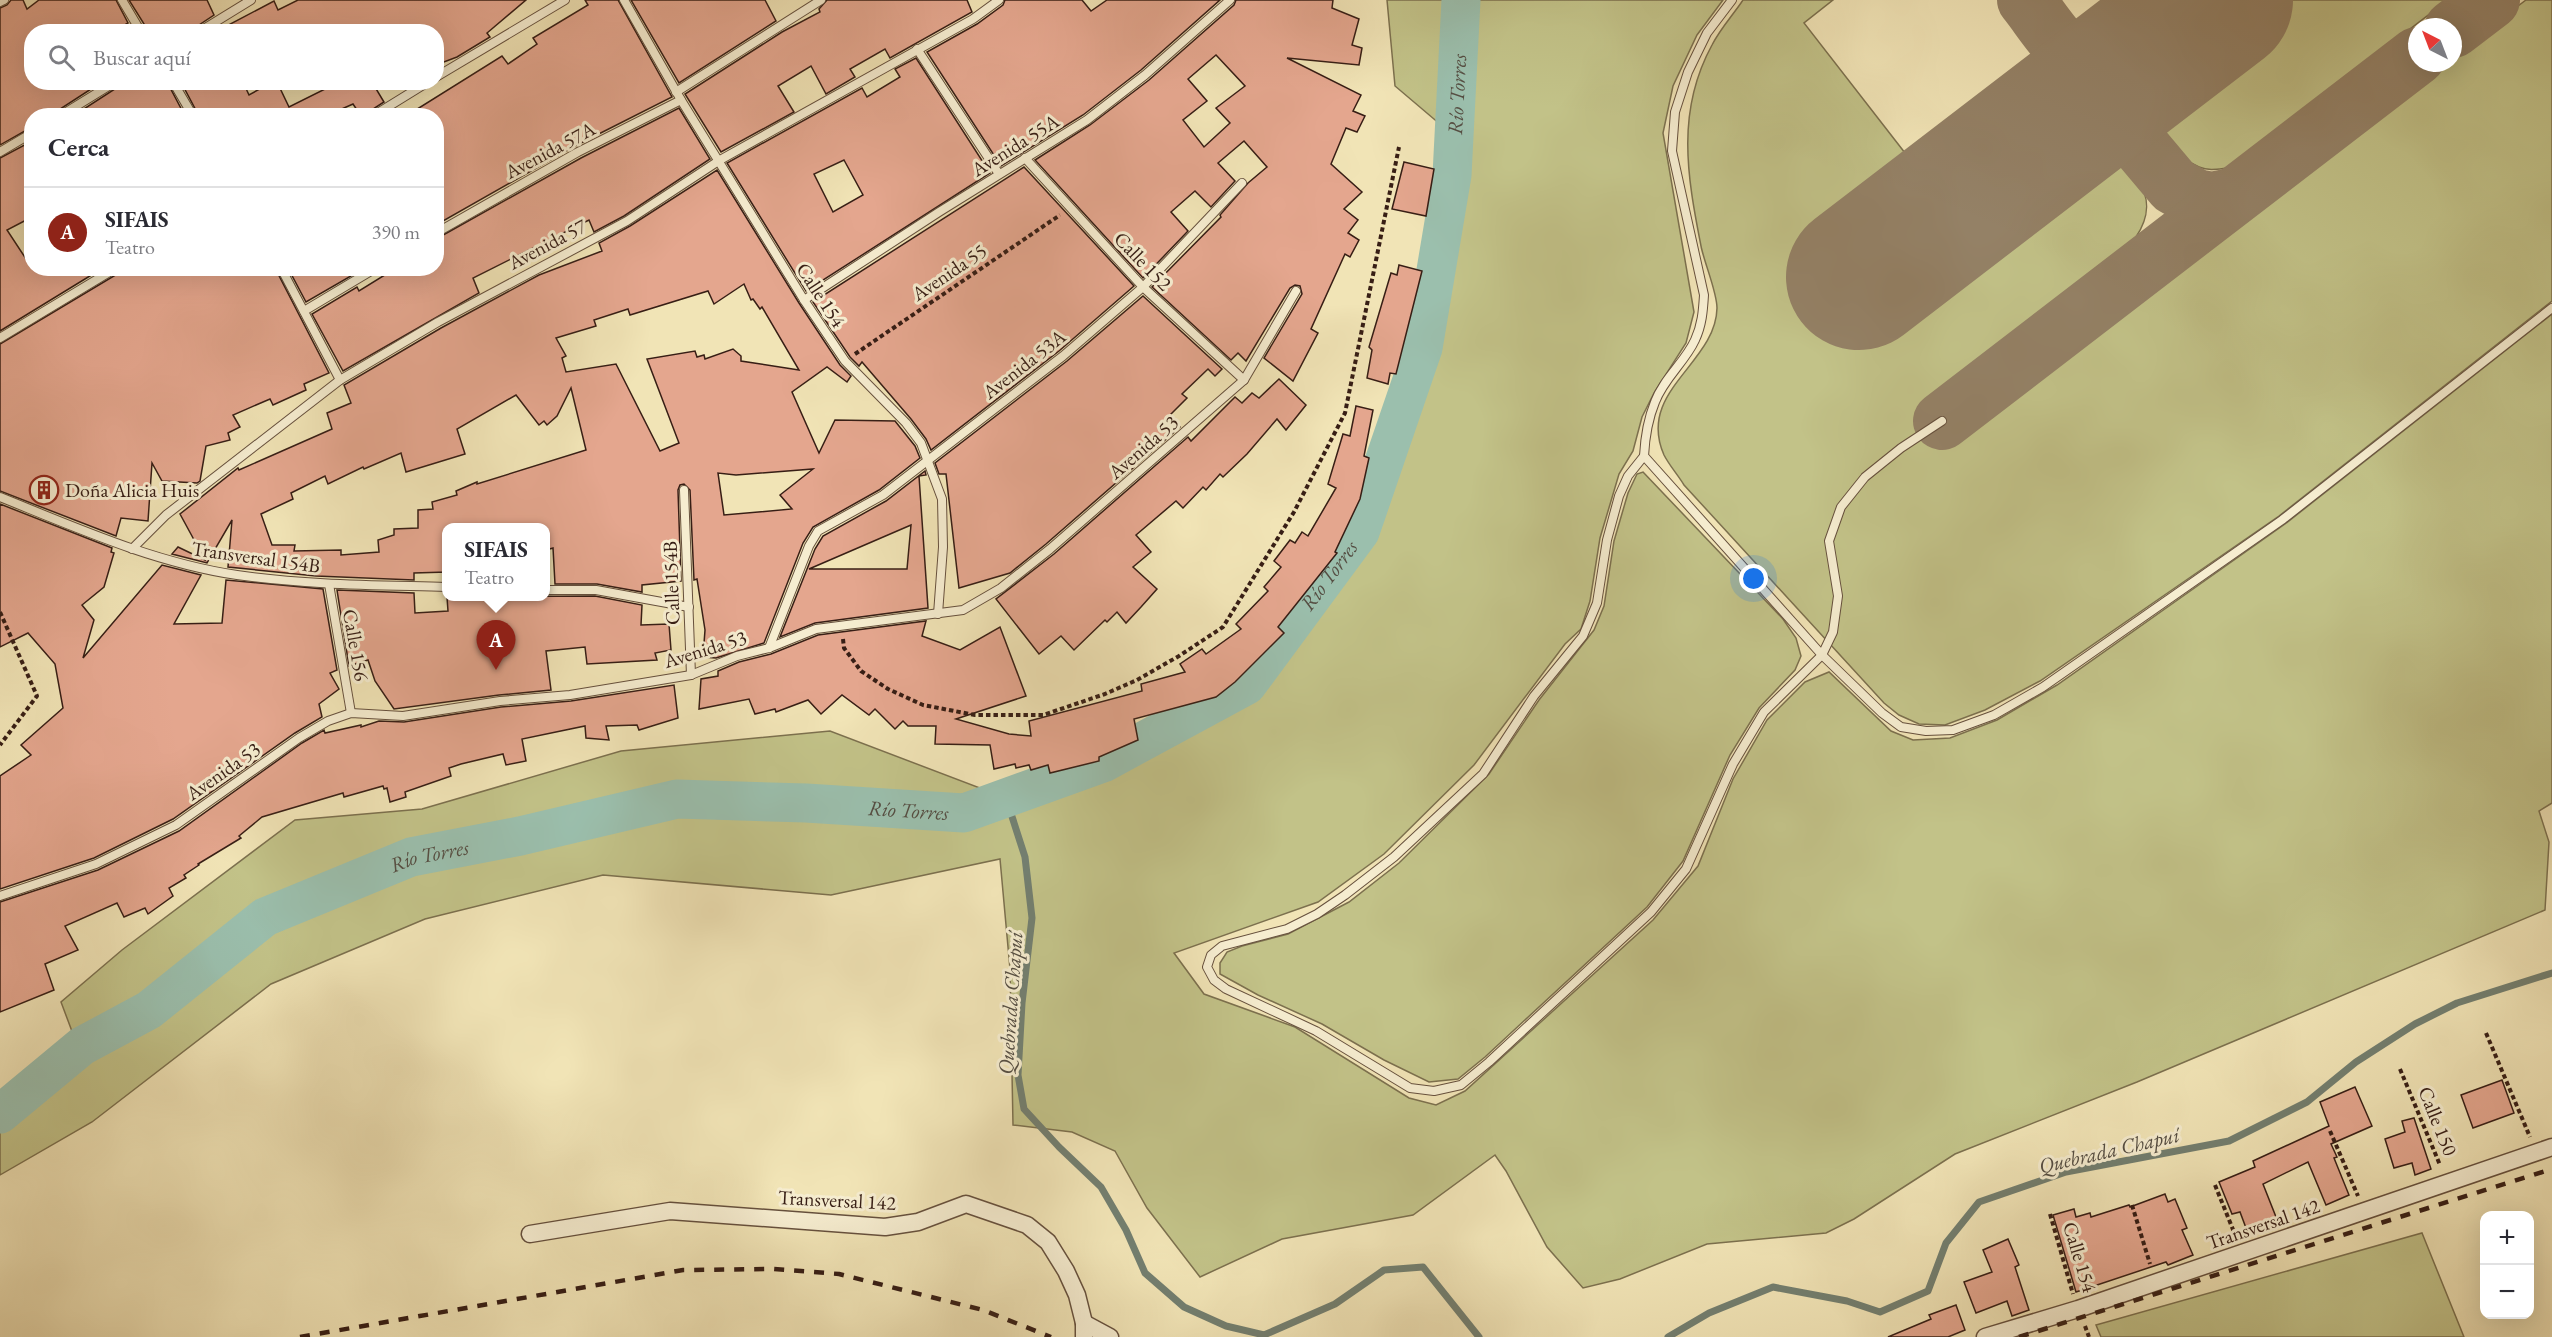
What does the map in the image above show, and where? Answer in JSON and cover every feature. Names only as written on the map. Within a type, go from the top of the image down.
[{"type":"street","name":"Transversal 142","points":[[1985,1337],[2078,1309],[2544,1150]]},
{"type":"street","name":"Transversal 142","points":[[530,1234],[670,1211],[885,1227],[918,1222],[966,1204],[1027,1225],[1048,1242],[1066,1271],[1077,1295],[1084,1330],[1110,1337]]},
{"type":"lane","points":[[122,0],[136,24]]},
{"type":"lane","points":[[212,24],[251,0]]},
{"type":"lane","points":[[444,72],[565,0]]},
{"type":"lane","name":"Calle 154","points":[[624,0],[678,96],[844,361],[906,423],[921,442],[942,500],[944,519],[939,614]]},
{"type":"lane","name":"Avenida 57A","points":[[444,228],[678,96],[820,0]]},
{"type":"lane","name":"Avenida 57","points":[[132,549],[166,515],[340,380],[438,321],[627,221],[720,160],[973,19],[999,0]]},
{"type":"lane","name":"Avenida 55A","points":[[804,300],[1087,120],[1145,75],[1230,0]]},
{"type":"lane","points":[[1732,0],[1707,33],[1697,52],[1675,112],[1672,151],[1704,295],[1703,317],[1695,341],[1672,372],[1656,400],[1646,432],[1644,456],[1628,476],[1618,496],[1607,540],[1597,603],[1583,636],[1534,696],[1483,774],[1394,857],[1345,896],[1317,914],[1287,928],[1222,946],[1212,955],[1207,967],[1214,980],[1316,1031],[1410,1088],[1434,1091],[1461,1085],[1489,1062],[1651,912],[1686,869],[1733,764],[1764,712],[1822,655],[1833,632],[1838,596],[1829,540],[1841,507],[1865,477],[1900,448],[1942,421]]},
{"type":"lane","points":[[917,49],[999,174]]},
{"type":"lane","points":[[73,108],[102,90]]},
{"type":"lane","points":[[178,90],[189,108]]},
{"type":"lane","points":[[386,108],[415,90]]},
{"type":"lane","points":[[0,152],[24,138]]},
{"type":"lane","name":"Calle 152","points":[[1025,158],[1143,286],[1244,380]]},
{"type":"lane","name":"Avenida 53A","points":[[769,648],[808,546],[818,531],[883,495],[1064,356],[1143,286],[1242,183]]},
{"type":"lane","points":[[0,338],[103,276]]},
{"type":"lane","points":[[285,276],[340,380]]},
{"type":"lane","points":[[304,311],[363,276]]},
{"type":"lane","name":"Avenida 53","points":[[0,896],[96,864],[176,825],[299,738],[328,721],[351,712],[403,716],[500,701],[570,695],[691,675],[736,656],[769,648],[816,629],[963,610],[1001,588],[1146,468],[1244,380],[1296,291]]},
{"type":"lane","points":[[1644,456],[1822,655],[1882,713],[1901,727],[1926,731],[1953,730],[1994,715],[2043,687],[2282,520],[2552,308]]},
{"type":"lane","name":"Calle 154B","points":[[684,490],[691,675]]},
{"type":"lane","name":"Transversal 154B","points":[[0,497],[132,549],[176,562],[237,575],[329,584],[442,587]]},
{"type":"lane","name":"Calle 156","points":[[329,584],[351,712]]},
{"type":"lane","points":[[550,590],[596,590],[689,607]]},
{"type":"path","points":[[841,626],[844,648],[861,671],[888,689],[923,705],[975,715],[1043,715],[1105,694],[1179,656],[1222,627],[1294,512],[1345,413],[1399,147]]},
{"type":"path","name":"Avenida 55","points":[[844,361],[1070,208]]},
{"type":"path","points":[[0,612],[37,696],[0,745]]},
{"type":"path","points":[[2486,1033],[2544,1150]]},
{"type":"path","name":"Calle 150","points":[[2400,1069],[2448,1184]]},
{"type":"path","points":[[2330,1131],[2364,1212]]},
{"type":"path","points":[[2216,1185],[2242,1253]]},
{"type":"path","points":[[2132,1205],[2155,1282]]},
{"type":"path","name":"Calle 154","points":[[2050,1214],[2078,1309]]},
{"type":"green space","points":[[1387,0],[1723,0],[1697,35],[1673,86],[1663,133],[1694,312],[1686,343],[1654,393],[1642,417],[1633,451],[1619,474],[1600,538],[1590,601],[1581,629],[1565,644],[1474,765],[1384,854],[1318,902],[1174,953],[1204,994],[1295,1027],[1409,1098],[1436,1105],[1465,1091],[1653,920],[1698,866],[1733,779],[1767,720],[1805,682],[1829,672],[1891,731],[1913,740],[1950,738],[1997,720],[2057,685],[2285,524],[2552,314],[2552,803],[2539,811],[2549,842],[2545,910],[2137,1082],[1955,1154],[1854,1219],[1826,1233],[1707,1244],[1620,1279],[1583,1288],[1547,1247],[1495,1155],[1413,1215],[1282,1239],[1200,1277],[1147,1208],[1115,1151],[1072,1132],[1013,1125],[1010,969],[1000,859],[831,895],[603,875],[425,919],[271,984],[92,1122],[0,1175],[0,1091],[73,1034],[61,1002],[122,950],[295,820],[422,809],[621,751],[830,731],[1006,798],[1103,763],[1247,685],[1360,532],[1423,348],[1452,175],[1454,136],[1395,86]]},
{"type":"green space","points":[[1743,0],[1833,0],[1804,23],[1919,171],[1797,270],[1854,333],[2068,168],[2089,155],[2118,165],[2139,183],[2145,194],[2147,207],[2144,222],[2136,237],[1930,398],[1928,403],[1949,434],[1957,435],[2431,72],[2462,72],[2462,48],[2526,0],[2552,0],[2552,301],[2279,516],[2040,681],[1985,710],[1945,725],[1919,724],[1899,715],[1884,703],[1684,485],[1664,455],[1658,433],[1660,413],[1668,395],[1704,346],[1713,328],[1717,308],[1701,246],[1692,194],[1688,144],[1693,94],[1715,39]]},
{"type":"green space","points":[[2289,0],[2448,0],[2424,18],[2408,18],[2408,31],[2228,168],[2199,167],[2183,156],[2170,140],[2162,121],[2162,111],[2165,99],[2176,86]]},
{"type":"green space","points":[[1643,472],[1783,619],[1796,638],[1801,656],[1795,670],[1759,708],[1730,755],[1683,861],[1647,907],[1485,1057],[1458,1079],[1429,1082],[1384,1060],[1322,1024],[1258,995],[1220,974],[1220,963],[1227,952],[1288,934],[1349,902],[1399,863],[1489,774],[1539,700],[1594,630],[1604,606],[1614,541],[1628,493],[1637,474]]},
{"type":"green space","points":[[2422,1233],[2464,1337],[2101,1337],[2096,1325]]},
{"type":"building","points":[[11,0],[23,0],[27,9],[39,0],[116,0],[128,23],[24,24],[24,90],[90,90],[62,108],[24,108],[24,132],[0,145],[0,8]]},
{"type":"building","points":[[129,0],[207,0],[214,15],[200,24],[144,24]]},
{"type":"building","points":[[298,0],[526,0],[487,33],[490,37],[457,57],[444,62],[444,24],[230,24],[274,1],[278,10]]},
{"type":"building","points":[[585,0],[618,0],[672,97],[575,146],[444,220],[444,108],[419,108],[502,56],[508,64],[537,44],[533,38],[588,5]]},
{"type":"building","points":[[631,0],[765,0],[776,21],[679,83]]},
{"type":"building","points":[[827,0],[967,0],[972,12],[890,58],[885,49],[850,69],[855,77],[826,94],[811,66],[778,86],[794,112],[721,152],[685,94],[782,32],[820,12],[819,9]]},
{"type":"building","points":[[1005,0],[1082,0],[1091,11],[1107,0],[1220,0],[1141,70],[1083,115],[1001,166],[927,52],[977,24],[1003,5]]},
{"type":"building","points":[[1236,0],[1333,0],[1332,8],[1359,19],[1352,45],[1362,48],[1359,65],[1287,58],[1361,95],[1353,111],[1365,116],[1357,132],[1346,128],[1331,164],[1362,192],[1344,209],[1358,220],[1348,233],[1359,240],[1350,257],[1345,254],[1311,329],[1318,333],[1293,381],[1264,358],[1302,294],[1300,286],[1295,285],[1290,288],[1246,361],[1238,353],[1231,360],[1152,287],[1221,217],[1220,215],[1248,183],[1267,167],[1244,141],[1218,163],[1235,181],[1211,207],[1195,191],[1171,212],[1188,231],[1143,278],[1035,160],[1090,125],[1149,80],[1234,5]],"holes":[[[1216,55],[1245,86],[1216,108],[1230,123],[1204,147],[1183,120],[1207,101],[1188,79]]]},
{"type":"building","points":[[916,58],[990,173],[806,291],[727,163],[862,88],[867,97],[900,77],[895,69]],"holes":[[[844,160],[863,195],[833,212],[814,174]]]},
{"type":"building","points":[[113,90],[171,90],[181,108],[85,108]]},
{"type":"building","points":[[185,90],[247,90],[249,95],[258,90],[281,90],[289,107],[323,90],[377,90],[384,102],[375,108],[356,108],[353,104],[344,108],[195,108]]},
{"type":"building","points":[[679,108],[710,159],[624,216],[594,232],[589,220],[473,278],[479,293],[343,371],[312,314],[357,287],[359,291],[383,276],[444,276],[444,235],[581,158]]},
{"type":"building","points":[[24,145],[24,221],[7,230],[24,256],[24,276],[90,276],[0,331],[0,158]]},
{"type":"building","points":[[1404,162],[1434,169],[1426,216],[1392,209]]},
{"type":"building","points":[[1024,167],[1134,286],[1059,351],[931,450],[911,419],[862,362],[859,366],[850,357],[813,302]]},
{"type":"building","points":[[717,170],[799,303],[840,365],[851,376],[847,382],[827,367],[792,392],[819,453],[835,420],[895,421],[915,446],[920,458],[879,490],[813,527],[803,543],[764,643],[716,658],[703,657],[705,630],[697,579],[694,580],[690,490],[684,484],[680,485],[678,490],[681,581],[642,585],[642,592],[597,584],[555,584],[553,548],[550,549],[550,523],[442,523],[442,572],[414,573],[414,580],[316,576],[228,567],[232,520],[207,563],[172,554],[178,547],[205,560],[180,514],[238,468],[239,470],[332,429],[327,413],[351,403],[344,385],[441,328],[539,275],[602,251],[599,243],[630,226]],"holes":[[[744,284],[751,300],[753,299],[760,309],[762,307],[799,370],[741,361],[741,356],[733,349],[705,359],[704,355],[697,357],[695,351],[647,359],[679,443],[660,451],[616,364],[566,372],[562,358],[566,356],[556,338],[596,326],[594,320],[628,309],[630,315],[708,291],[714,304]],[[571,388],[586,450],[477,484],[477,482],[456,491],[457,495],[432,502],[433,509],[418,510],[418,528],[394,529],[394,535],[378,540],[379,552],[341,555],[341,550],[294,551],[295,545],[272,545],[261,514],[293,499],[291,493],[325,476],[328,484],[363,467],[364,469],[401,453],[406,472],[465,454],[457,429],[516,395],[539,425],[544,421],[547,425],[557,416]],[[813,469],[780,495],[792,509],[724,515],[718,473],[736,475]]]},
{"type":"building","points":[[1399,265],[1422,271],[1396,374],[1390,373],[1388,384],[1367,378],[1372,350],[1369,347],[1391,273],[1397,275]]},
{"type":"building","points":[[114,276],[279,276],[329,373],[304,384],[306,390],[273,405],[270,399],[233,415],[240,427],[228,433],[230,440],[206,446],[200,481],[197,483],[162,481],[152,463],[148,521],[121,518],[116,536],[0,491],[0,344]]},
{"type":"building","points":[[292,276],[351,276],[306,302]]},
{"type":"building","points":[[1143,296],[1222,369],[1215,376],[1208,369],[1182,394],[1187,398],[1170,415],[1180,427],[1046,544],[1010,573],[959,588],[946,474],[939,474],[935,463],[1067,361]]},
{"type":"building","points":[[1279,379],[1306,405],[1286,430],[1277,419],[1247,454],[1223,477],[1220,474],[1206,490],[1203,487],[1183,508],[1176,501],[1136,535],[1151,552],[1133,567],[1157,589],[1126,623],[1117,612],[1107,622],[1105,620],[1074,650],[1061,636],[1039,654],[996,599],[1054,554],[1188,437],[1191,441],[1235,397],[1242,403],[1252,393],[1259,398]]},
{"type":"building","points":[[1356,406],[1373,410],[1364,456],[1369,458],[1360,499],[1335,552],[1337,553],[1278,627],[1284,633],[1235,682],[1216,697],[1134,719],[1138,740],[1099,757],[1099,761],[1050,773],[1048,765],[1031,770],[1029,765],[1016,768],[1015,764],[994,769],[990,745],[935,744],[936,726],[908,726],[903,721],[895,729],[875,709],[869,715],[842,695],[821,714],[808,700],[776,712],[775,709],[755,714],[749,699],[699,709],[701,679],[718,676],[718,671],[739,662],[771,654],[818,635],[926,621],[922,636],[960,650],[1000,627],[1026,696],[956,719],[1009,734],[1031,736],[1029,721],[1142,691],[1141,684],[1185,672],[1180,664],[1202,649],[1206,654],[1241,629],[1236,624],[1268,591],[1264,587],[1281,567],[1274,561],[1290,540],[1295,543],[1302,532],[1308,536],[1336,488],[1328,484],[1343,434],[1350,436]]},
{"type":"building","points":[[925,471],[926,475],[919,476],[928,608],[815,623],[780,637],[815,549],[823,536],[886,501]],"holes":[[[911,525],[907,569],[809,569]]]},
{"type":"building","points":[[0,504],[112,548],[111,552],[114,553],[104,587],[82,605],[94,620],[83,658],[162,565],[201,575],[174,624],[222,623],[226,580],[323,589],[337,670],[330,673],[339,689],[319,704],[322,717],[295,733],[173,819],[94,858],[0,889],[0,776],[31,755],[21,745],[63,708],[55,664],[28,633],[0,647]]},
{"type":"building","points":[[337,590],[414,593],[415,613],[448,611],[447,601],[550,601],[550,596],[595,596],[642,605],[641,625],[669,624],[671,650],[655,653],[657,660],[587,664],[585,647],[546,651],[551,690],[394,709],[375,681],[368,660],[349,666]]},
{"type":"building","points":[[674,685],[678,718],[639,730],[637,725],[606,726],[609,740],[586,738],[585,726],[522,739],[526,761],[506,765],[503,754],[461,764],[449,768],[451,776],[405,792],[406,797],[390,802],[387,788],[384,789],[383,786],[344,797],[343,793],[262,817],[239,836],[241,838],[184,875],[186,878],[169,888],[173,896],[148,914],[145,908],[124,917],[117,903],[65,926],[78,950],[45,964],[54,990],[0,1012],[0,902],[98,870],[179,831],[302,743],[324,730],[325,733],[361,725],[361,727],[379,721],[404,722],[501,707],[571,701]]},
{"type":"building","points":[[2502,1080],[2514,1113],[2473,1128],[2461,1095]]},
{"type":"building","points":[[2355,1087],[2372,1126],[2331,1144],[2337,1157],[2334,1158],[2349,1195],[2326,1205],[2308,1162],[2263,1184],[2276,1217],[2273,1219],[2276,1225],[2249,1236],[2240,1212],[2232,1214],[2219,1182],[2255,1167],[2253,1161],[2329,1126],[2320,1102]]},
{"type":"building","points":[[2414,1118],[2431,1169],[2415,1175],[2412,1163],[2394,1168],[2385,1139],[2405,1132],[2402,1121]]},
{"type":"building","points":[[2165,1194],[2168,1202],[2175,1199],[2187,1228],[2182,1230],[2193,1255],[2168,1265],[2166,1262],[2076,1292],[2053,1215],[2074,1209],[2076,1217],[2090,1213],[2091,1217],[2129,1205],[2130,1207]]},
{"type":"building","points":[[2008,1239],[2019,1265],[2015,1267],[2029,1310],[2012,1316],[2007,1301],[1976,1313],[1964,1282],[1992,1272],[1983,1250]]},
{"type":"building","points":[[1956,1305],[1965,1330],[1948,1337],[1888,1337],[1931,1319],[1929,1315]]},
{"type":"waterway","name":"Río Torres","points":[[0,1114],[82,1046],[149,1010],[265,917],[411,857],[520,836],[677,799],[806,803],[964,813],[1103,763],[1247,685],[1360,532],[1423,348],[1452,175],[1461,0]]},
{"type":"waterway","name":"Quebrada Chapuí","points":[[1006,798],[1025,857],[1032,918],[1022,1003],[1018,1075],[1024,1109],[1101,1187],[1126,1230],[1145,1273],[1184,1307],[1226,1326],[1264,1335],[1335,1304],[1384,1270],[1423,1267],[1479,1337]]},
{"type":"waterway","name":"Quebrada Chapuí","points":[[1668,1337],[1709,1313],[1773,1287],[1847,1301],[1880,1312],[1928,1291],[1946,1243],[1979,1202],[2066,1172],[2229,1141],[2307,1102],[2356,1062],[2415,1024],[2457,1003],[2552,973]]},
{"type":"taxiway","points":[[2026,0],[2061,46],[2083,63],[2109,70],[2141,61]]},
{"type":"taxiway","points":[[2462,22],[2491,0]]},
{"type":"taxiway","points":[[2141,61],[2129,75],[2123,88],[2121,102],[2126,129],[2174,186],[2196,198],[2212,201],[2232,197]]},
{"type":"taxiway","points":[[1942,421],[2408,63]]},
{"type":"taxiway","points":[[2062,121],[2095,116],[2111,120],[2126,129]]},
{"type":"runway","points":[[1859,277],[2220,0]]},
{"type":"railway","points":[[2019,1337],[2552,1169]]},
{"type":"railway","points":[[300,1337],[683,1270],[773,1269],[839,1274],[983,1310],[1051,1337]]},
{"type":"place","name":"Doña Alicia Huis","points":[[44,490]]},
{"type":"place","name":"SIFAIS","points":[[496,670]]}]
